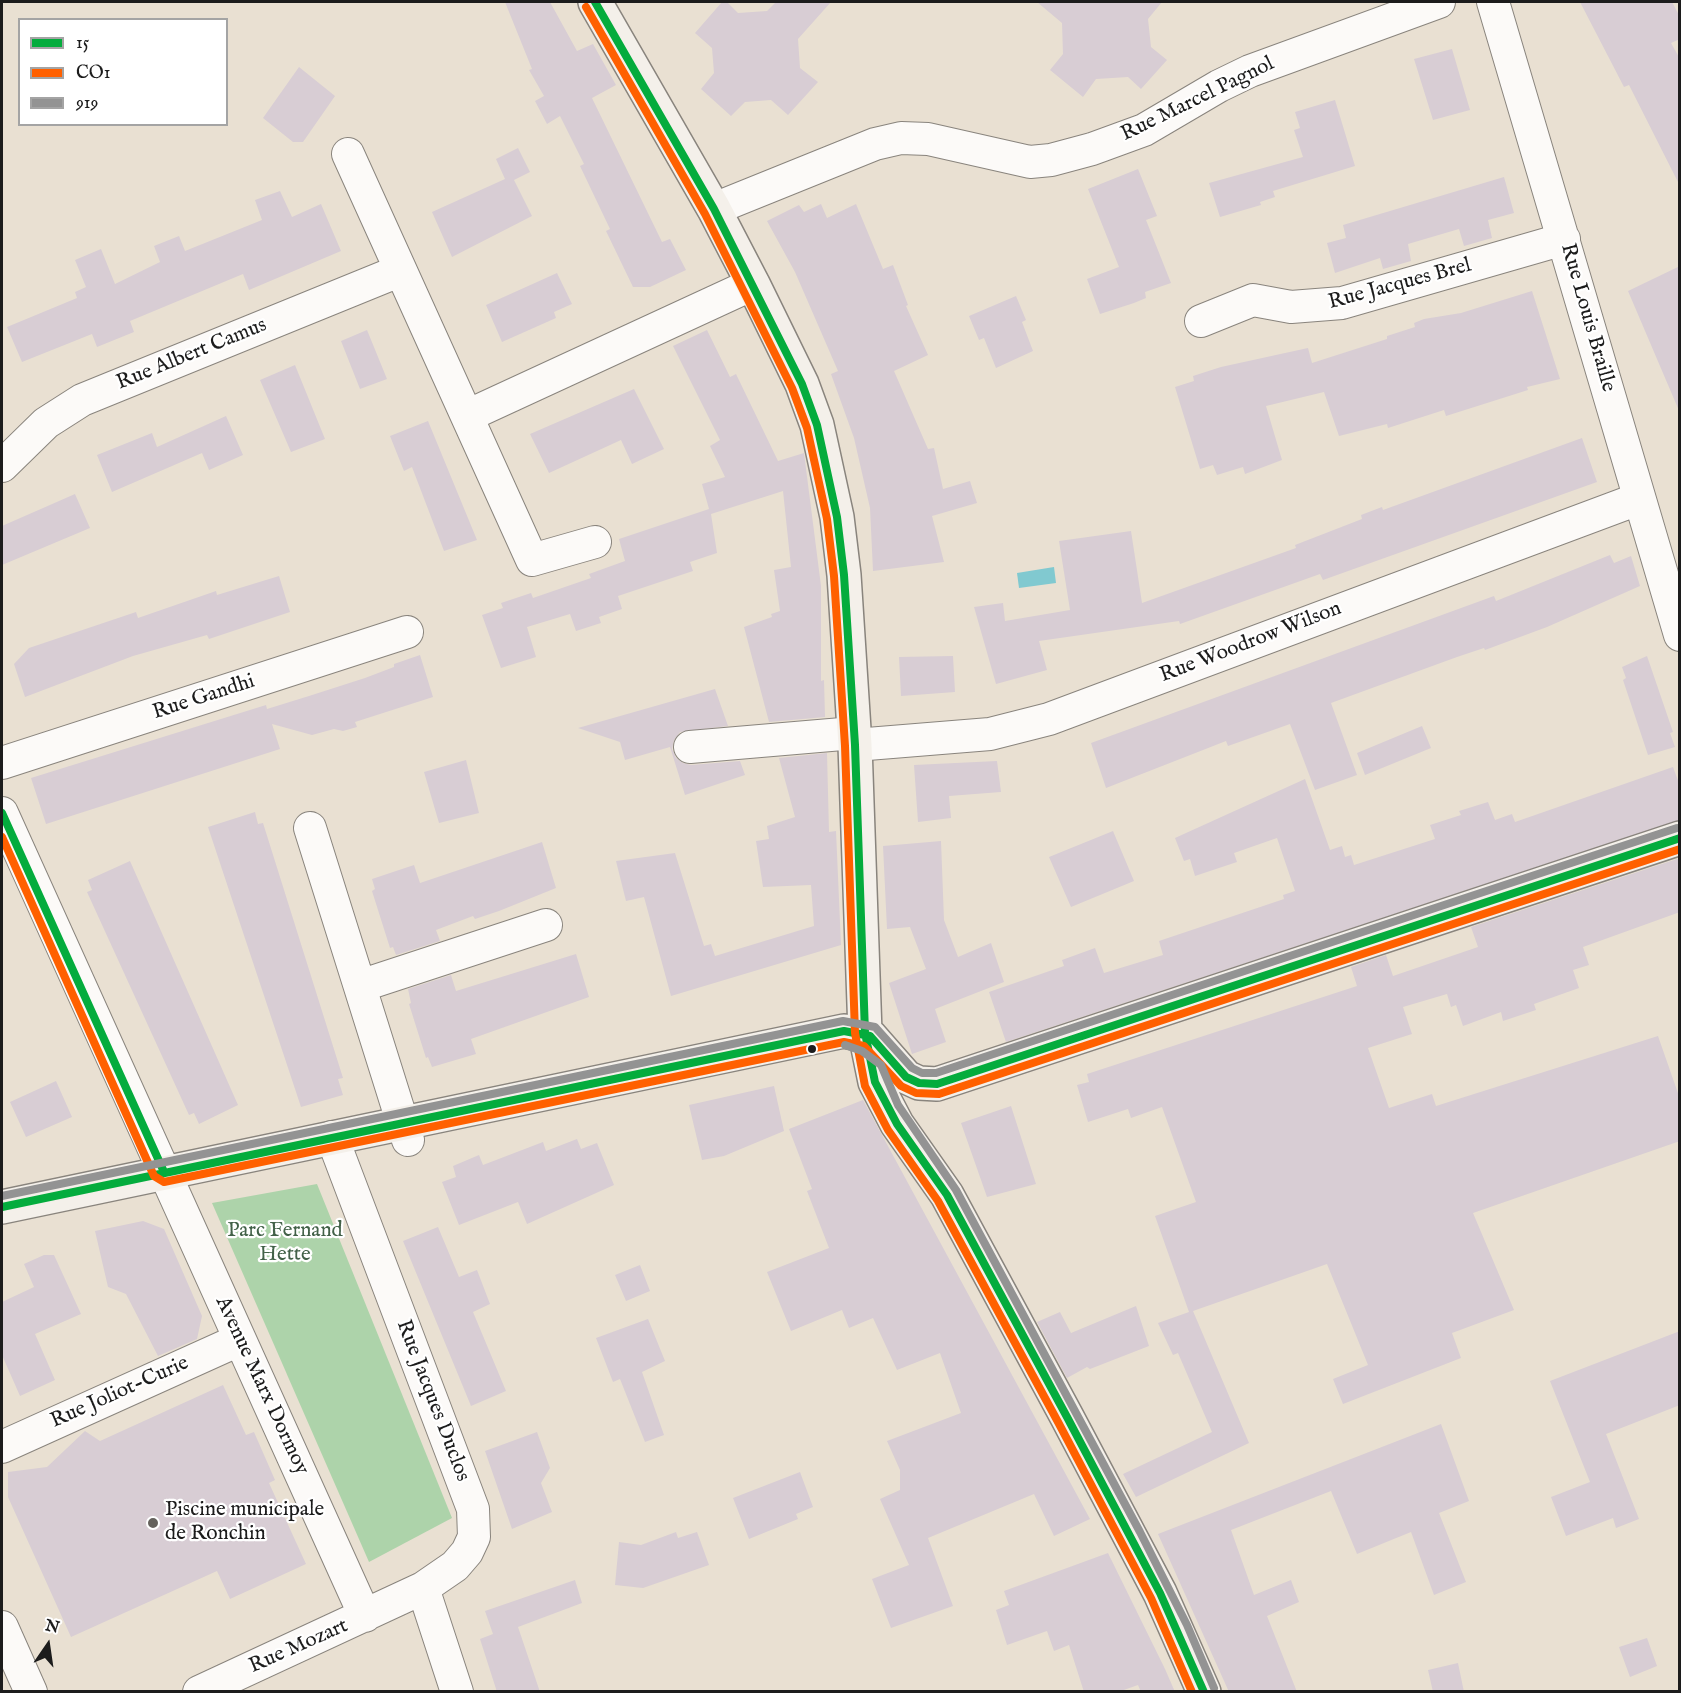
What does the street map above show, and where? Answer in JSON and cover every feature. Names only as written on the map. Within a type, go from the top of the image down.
[{"type":"street","points":[[595,2],[714,209],[802,384],[817,425],[827,464],[844,575],[854,739],[866,1033],[872,1071],[889,1110],[947,1195]]},
{"type":"street","name":"Rue Marcel Pagnol","points":[[714,209],[875,144],[901,138],[928,139],[1030,162],[1051,160],[1092,149],[1144,130],[1219,86],[1250,71],[1439,2]]},
{"type":"street","name":"Rue Louis Braille","points":[[1493,2],[1680,635]]},
{"type":"street","points":[[348,154],[399,271],[532,560],[595,542]]},
{"type":"street","name":"Rue Jacques Brel","points":[[1201,321],[1253,300],[1291,307],[1342,303],[1564,238]]},
{"type":"street","name":"Rue Albert Camus","points":[[2,466],[46,423],[82,400],[399,271]]},
{"type":"street","points":[[467,416],[753,284]]},
{"type":"street","name":"Rue Woodrow Wilson","points":[[690,747],[990,734],[1049,719],[1638,499]]},
{"type":"street","name":"Rue Gandhi","points":[[2,763],[407,632]]},
{"type":"street","points":[[310,828],[405,1131]]},
{"type":"street","name":"Avenue Marx Dormoy","points":[[6,832],[365,1616]]},
{"type":"street","points":[[1204,1692],[1178,1630],[1141,1556],[947,1195],[918,1134],[916,1108],[923,1095],[937,1084],[1680,838]]},
{"type":"street","points":[[360,986],[546,925]]},
{"type":"street","points":[[2,1207],[167,1180],[336,1146],[844,1031],[866,1033],[879,1043],[906,1077],[919,1083],[937,1084]]},
{"type":"street","points":[[405,1131],[822,1055],[850,1057],[872,1071]]},
{"type":"street","name":"Rue Jacques Duclos","points":[[336,1146],[474,1509],[476,1529],[471,1545],[455,1566],[423,1588],[365,1616]]},
{"type":"street","points":[[2,1226],[167,1180]]},
{"type":"street","name":"Rue Joliot-Curie","points":[[2,1447],[239,1340]]},
{"type":"street","points":[[423,1588],[457,1692]]},
{"type":"street","name":"Rue Mozart","points":[[199,1692],[365,1616]]},
{"type":"street","points":[[2,1626],[31,1692]]},
{"type":"green space","name":"Parc Fernand Hette","points":[[317,1184],[452,1518],[369,1562],[212,1203]]},
{"type":"water","points":[[1054,567],[1056,583],[1019,588],[1017,573]]},
{"type":"building","points":[[505,2],[550,2],[577,51],[593,44],[616,85],[592,98],[662,242],[670,239],[686,270],[650,287],[633,287],[606,231],[610,229],[580,166],[584,164],[560,116],[547,124],[535,101],[544,96],[529,70],[532,69]]},
{"type":"building","points":[[722,2],[727,2],[738,13],[767,11],[776,2],[831,2],[798,39],[800,68],[818,82],[788,115],[771,100],[745,102],[731,116],[701,89],[714,73],[712,48],[695,33]]},
{"type":"building","points":[[1037,2],[1162,2],[1148,19],[1151,47],[1167,60],[1141,89],[1128,77],[1096,79],[1083,97],[1050,70],[1063,54],[1062,23]]},
{"type":"building","points":[[1580,2],[1672,2],[1680,17],[1680,39],[1671,43],[1680,59],[1680,186],[1629,85],[1624,87]]},
{"type":"building","points":[[1452,49],[1470,110],[1433,120],[1414,59]]},
{"type":"building","points":[[299,67],[335,96],[303,142],[293,142],[263,118]]},
{"type":"building","points":[[1335,100],[1355,166],[1273,191],[1275,197],[1260,202],[1261,205],[1220,217],[1209,183],[1303,157],[1294,130],[1300,128],[1295,112]]},
{"type":"building","points":[[518,148],[530,172],[514,180],[532,216],[452,257],[432,212],[505,179],[496,159]]},
{"type":"building","points":[[1138,169],[1157,216],[1146,220],[1171,283],[1145,292],[1146,298],[1100,314],[1087,279],[1119,267],[1088,189]]},
{"type":"building","points":[[1504,177],[1514,213],[1488,220],[1492,238],[1464,246],[1459,229],[1408,244],[1411,261],[1383,269],[1380,258],[1335,273],[1327,243],[1346,238],[1343,225]]},
{"type":"building","points":[[280,191],[292,217],[321,204],[341,251],[249,290],[243,274],[130,321],[134,332],[97,347],[92,334],[22,362],[7,327],[77,298],[75,292],[86,287],[75,260],[101,249],[115,284],[160,262],[154,246],[179,236],[185,251],[262,220],[255,200]]},
{"type":"building","points":[[821,204],[827,218],[856,204],[883,269],[893,265],[908,305],[906,306],[928,355],[894,371],[928,449],[934,448],[943,489],[970,481],[977,503],[932,516],[944,562],[873,571],[870,508],[854,438],[831,374],[838,371],[795,272],[767,221],[799,205],[804,212]]},
{"type":"building","points":[[1680,266],[1680,413],[1628,291]]},
{"type":"building","points":[[557,273],[572,304],[554,312],[556,318],[502,342],[486,305]]},
{"type":"building","points":[[1532,291],[1560,379],[1527,387],[1528,390],[1446,416],[1444,410],[1388,428],[1387,424],[1339,436],[1324,392],[1266,406],[1282,460],[1245,474],[1243,467],[1217,475],[1213,465],[1200,469],[1175,387],[1194,381],[1193,376],[1221,367],[1308,348],[1312,363],[1387,339],[1387,336],[1415,327],[1414,323],[1424,319],[1461,313]]},
{"type":"building","points":[[1016,296],[1026,320],[1022,322],[1033,351],[996,368],[984,338],[979,340],[969,316]]},
{"type":"building","points":[[367,330],[387,379],[360,389],[341,341]]},
{"type":"building","points":[[707,330],[730,377],[736,374],[778,461],[804,453],[821,586],[821,681],[824,680],[825,717],[769,722],[744,627],[772,617],[771,614],[780,611],[774,570],[791,567],[783,491],[711,514],[717,553],[690,562],[693,571],[618,596],[622,609],[599,617],[601,623],[576,631],[570,614],[527,627],[536,657],[501,668],[482,615],[503,608],[501,603],[531,593],[533,598],[591,578],[589,574],[625,561],[619,539],[709,509],[702,484],[725,477],[710,446],[720,440],[673,346]]},
{"type":"building","points":[[295,365],[325,439],[291,452],[260,380]]},
{"type":"building","points":[[634,389],[664,449],[632,464],[621,440],[549,473],[530,434]]},
{"type":"building","points":[[226,416],[243,455],[209,470],[202,453],[112,492],[97,455],[152,433],[157,447]]},
{"type":"building","points":[[428,421],[477,540],[444,551],[412,467],[404,471],[390,436]]},
{"type":"building","points":[[1582,438],[1597,482],[1323,580],[1320,574],[1180,624],[1179,621],[1039,641],[1047,670],[996,684],[974,607],[1003,603],[1005,621],[1070,610],[1059,541],[1131,531],[1142,603],[1296,548],[1295,545],[1362,519],[1361,515],[1382,507],[1383,510]]},
{"type":"building","points":[[75,494],[90,528],[2,565],[2,526]]},
{"type":"building","points":[[1610,555],[1614,563],[1631,556],[1640,586],[1547,627],[1331,703],[1357,775],[1315,790],[1290,724],[1228,746],[1226,741],[1106,788],[1091,743],[1494,596],[1496,601]]},
{"type":"building","points":[[279,576],[290,612],[209,639],[207,635],[133,656],[25,697],[14,664],[29,648],[136,612],[138,618],[216,591],[217,595]]},
{"type":"building","points":[[420,655],[433,697],[355,722],[357,727],[343,731],[334,729],[312,735],[272,724],[280,749],[46,824],[31,778],[266,705],[267,709],[309,696],[365,678]]},
{"type":"building","points":[[953,656],[955,692],[901,696],[899,657]]},
{"type":"building","points":[[1647,656],[1673,732],[1670,733],[1675,747],[1648,755],[1623,680],[1626,678],[1622,667]]},
{"type":"building","points":[[715,689],[728,726],[680,732],[674,740],[672,749],[676,758],[691,765],[740,761],[745,775],[685,795],[670,747],[625,760],[620,742],[578,728]]},
{"type":"building","points":[[1422,726],[1431,748],[1365,775],[1357,753]]},
{"type":"building","points":[[827,753],[829,832],[836,831],[841,945],[671,996],[644,897],[626,901],[616,861],[675,853],[704,946],[711,944],[715,956],[814,926],[811,885],[763,887],[756,841],[769,839],[767,826],[795,817],[779,758]]},
{"type":"building","points":[[466,760],[479,813],[439,823],[424,772]]},
{"type":"building","points":[[997,761],[1001,792],[949,796],[951,818],[918,822],[914,765]]},
{"type":"building","points":[[1673,767],[1680,786],[1680,820],[1006,1042],[989,992],[1064,966],[1062,960],[1095,948],[1104,973],[1163,955],[1159,941],[1284,899],[1283,895],[1295,891],[1277,838],[1234,853],[1237,862],[1195,876],[1190,859],[1184,861],[1175,838],[1305,779],[1330,850],[1342,846],[1345,857],[1351,855],[1354,865],[1435,839],[1430,825],[1461,815],[1459,811],[1488,802],[1495,820],[1512,814],[1515,822]]},
{"type":"building","points":[[255,812],[258,824],[263,823],[343,1078],[338,1079],[343,1095],[301,1107],[208,827]]},
{"type":"building","points":[[1113,831],[1134,881],[1071,907],[1049,857]]},
{"type":"building","points":[[941,841],[944,920],[958,957],[991,943],[1004,982],[935,1009],[946,1042],[912,1054],[889,983],[926,969],[910,927],[887,929],[883,846]]},
{"type":"building","points":[[542,842],[556,888],[499,911],[475,919],[473,916],[436,930],[440,941],[396,955],[393,947],[390,948],[372,891],[375,889],[372,879],[414,865],[420,883]]},
{"type":"building","points":[[1680,858],[1680,912],[1583,947],[1589,965],[1573,970],[1579,988],[1534,1004],[1536,1010],[1503,1021],[1501,1012],[1463,1026],[1456,1005],[1451,1007],[1447,994],[1403,1007],[1412,1034],[1368,1048],[1389,1108],[1432,1094],[1436,1106],[1658,1036],[1680,1099],[1680,1141],[1473,1213],[1514,1310],[1452,1333],[1461,1358],[1343,1404],[1333,1379],[1368,1365],[1327,1264],[1193,1311],[1249,1443],[1136,1497],[1123,1474],[1212,1432],[1178,1353],[1173,1355],[1158,1323],[1189,1312],[1155,1216],[1196,1202],[1162,1107],[1131,1118],[1128,1109],[1088,1122],[1077,1085],[1089,1082],[1087,1074],[1357,986],[1351,967],[1386,955],[1393,976],[1478,947],[1471,927]]},
{"type":"building","points":[[130,861],[238,1105],[199,1124],[194,1113],[189,1115],[87,892],[92,890],[88,880]]},
{"type":"building","points":[[576,954],[589,997],[471,1039],[476,1054],[432,1067],[428,1057],[426,1058],[409,1004],[411,1003],[408,989],[451,975],[456,991]]},
{"type":"building","points":[[56,1081],[72,1117],[26,1137],[10,1102]]},
{"type":"building","points":[[774,1086],[784,1131],[724,1156],[702,1160],[689,1105]]},
{"type":"building","points":[[863,1100],[1090,1519],[1054,1536],[1034,1494],[928,1538],[953,1606],[891,1628],[872,1579],[909,1565],[880,1499],[900,1490],[900,1470],[887,1441],[961,1413],[940,1353],[897,1370],[873,1318],[849,1328],[842,1310],[791,1331],[767,1272],[829,1248],[807,1191],[812,1189],[789,1129]]},
{"type":"building","points":[[1011,1106],[1036,1184],[987,1197],[961,1123]]},
{"type":"building","points":[[577,1139],[581,1149],[597,1143],[614,1185],[527,1224],[518,1202],[459,1225],[442,1182],[456,1177],[453,1166],[479,1155],[483,1165],[543,1142],[546,1151]]},
{"type":"building","points":[[143,1221],[164,1229],[202,1316],[197,1339],[158,1356],[126,1294],[108,1287],[95,1231]]},
{"type":"building","points":[[438,1227],[459,1277],[477,1270],[490,1304],[473,1312],[506,1391],[471,1406],[403,1241]]},
{"type":"building","points":[[44,1255],[54,1255],[81,1314],[35,1334],[55,1380],[20,1396],[2,1355],[2,1302],[34,1287],[24,1264]]},
{"type":"building","points":[[640,1265],[650,1291],[626,1301],[615,1275]]},
{"type":"building","points":[[1136,1306],[1149,1346],[1090,1369],[1087,1367],[1067,1378],[1037,1322],[1060,1312],[1071,1333]]},
{"type":"building","points":[[648,1319],[665,1361],[642,1372],[664,1435],[645,1442],[620,1379],[613,1382],[596,1338]]},
{"type":"building","points":[[1680,1331],[1680,1405],[1606,1434],[1639,1519],[1616,1528],[1613,1518],[1566,1536],[1551,1497],[1590,1482],[1550,1381]]},
{"type":"building","name":"Piscine municipale de Ronchin","points":[[223,1385],[246,1435],[254,1432],[275,1480],[269,1483],[306,1564],[230,1599],[217,1571],[71,1637],[8,1497],[8,1472],[47,1467],[85,1431],[100,1441]]},
{"type":"building","points":[[1441,1424],[1469,1501],[1439,1513],[1466,1582],[1434,1595],[1411,1532],[1357,1554],[1331,1491],[1231,1530],[1254,1595],[1291,1580],[1299,1602],[1267,1616],[1297,1692],[1229,1692],[1158,1534]]},
{"type":"building","points":[[537,1432],[550,1468],[541,1483],[552,1512],[512,1529],[485,1451]]},
{"type":"building","points":[[800,1472],[813,1507],[796,1514],[798,1519],[749,1539],[733,1498]]},
{"type":"building","points":[[676,1532],[678,1538],[697,1532],[709,1565],[643,1588],[615,1585],[619,1542],[641,1545]]},
{"type":"building","points":[[1108,1553],[1175,1692],[1141,1692],[1138,1685],[1118,1692],[1084,1692],[1069,1645],[1054,1651],[1047,1631],[1007,1645],[996,1610],[1009,1605],[1004,1591]]},
{"type":"building","points":[[575,1580],[582,1603],[518,1627],[540,1692],[497,1692],[480,1639],[493,1634],[485,1611]]},
{"type":"building","points":[[1647,1638],[1657,1666],[1630,1677],[1619,1647]]},
{"type":"building","points":[[1458,1663],[1464,1692],[1433,1692],[1428,1670]]},
{"type":"transit line","name":"15","points":[[595,2],[714,209],[802,384],[817,425],[837,517],[844,575],[855,745],[865,1033],[875,1082],[897,1124],[947,1195],[1067,1417],[1160,1593],[1204,1692]]},
{"type":"transit line","name":"CO1","points":[[586,7],[705,214],[792,388],[807,428],[827,519],[834,576],[845,746],[855,1033],[865,1086],[888,1130],[938,1201],[1058,1422],[1151,1598],[1192,1692]]},
{"type":"transit line","name":"15","points":[[2,813],[164,1172]]},
{"type":"transit line","name":"919","points":[[2,1196],[843,1021],[875,1027],[912,1068],[922,1073],[936,1073],[1677,828]]},
{"type":"transit line","name":"CO1","points":[[2,837],[154,1176],[164,1182],[844,1042],[864,1046],[901,1086],[916,1093],[939,1094],[1680,849]]},
{"type":"transit line","name":"15","points":[[2,1207],[844,1031],[870,1036],[906,1077],[919,1083],[937,1084],[1680,838]]},
{"type":"transit line","name":"919","points":[[845,1045],[862,1051],[881,1065],[898,1105],[956,1190],[1140,1532],[1187,1625],[1214,1688]]},
{"type":"place","name":"Piscine municipale de Ronchin","points":[[153,1523]]}]
